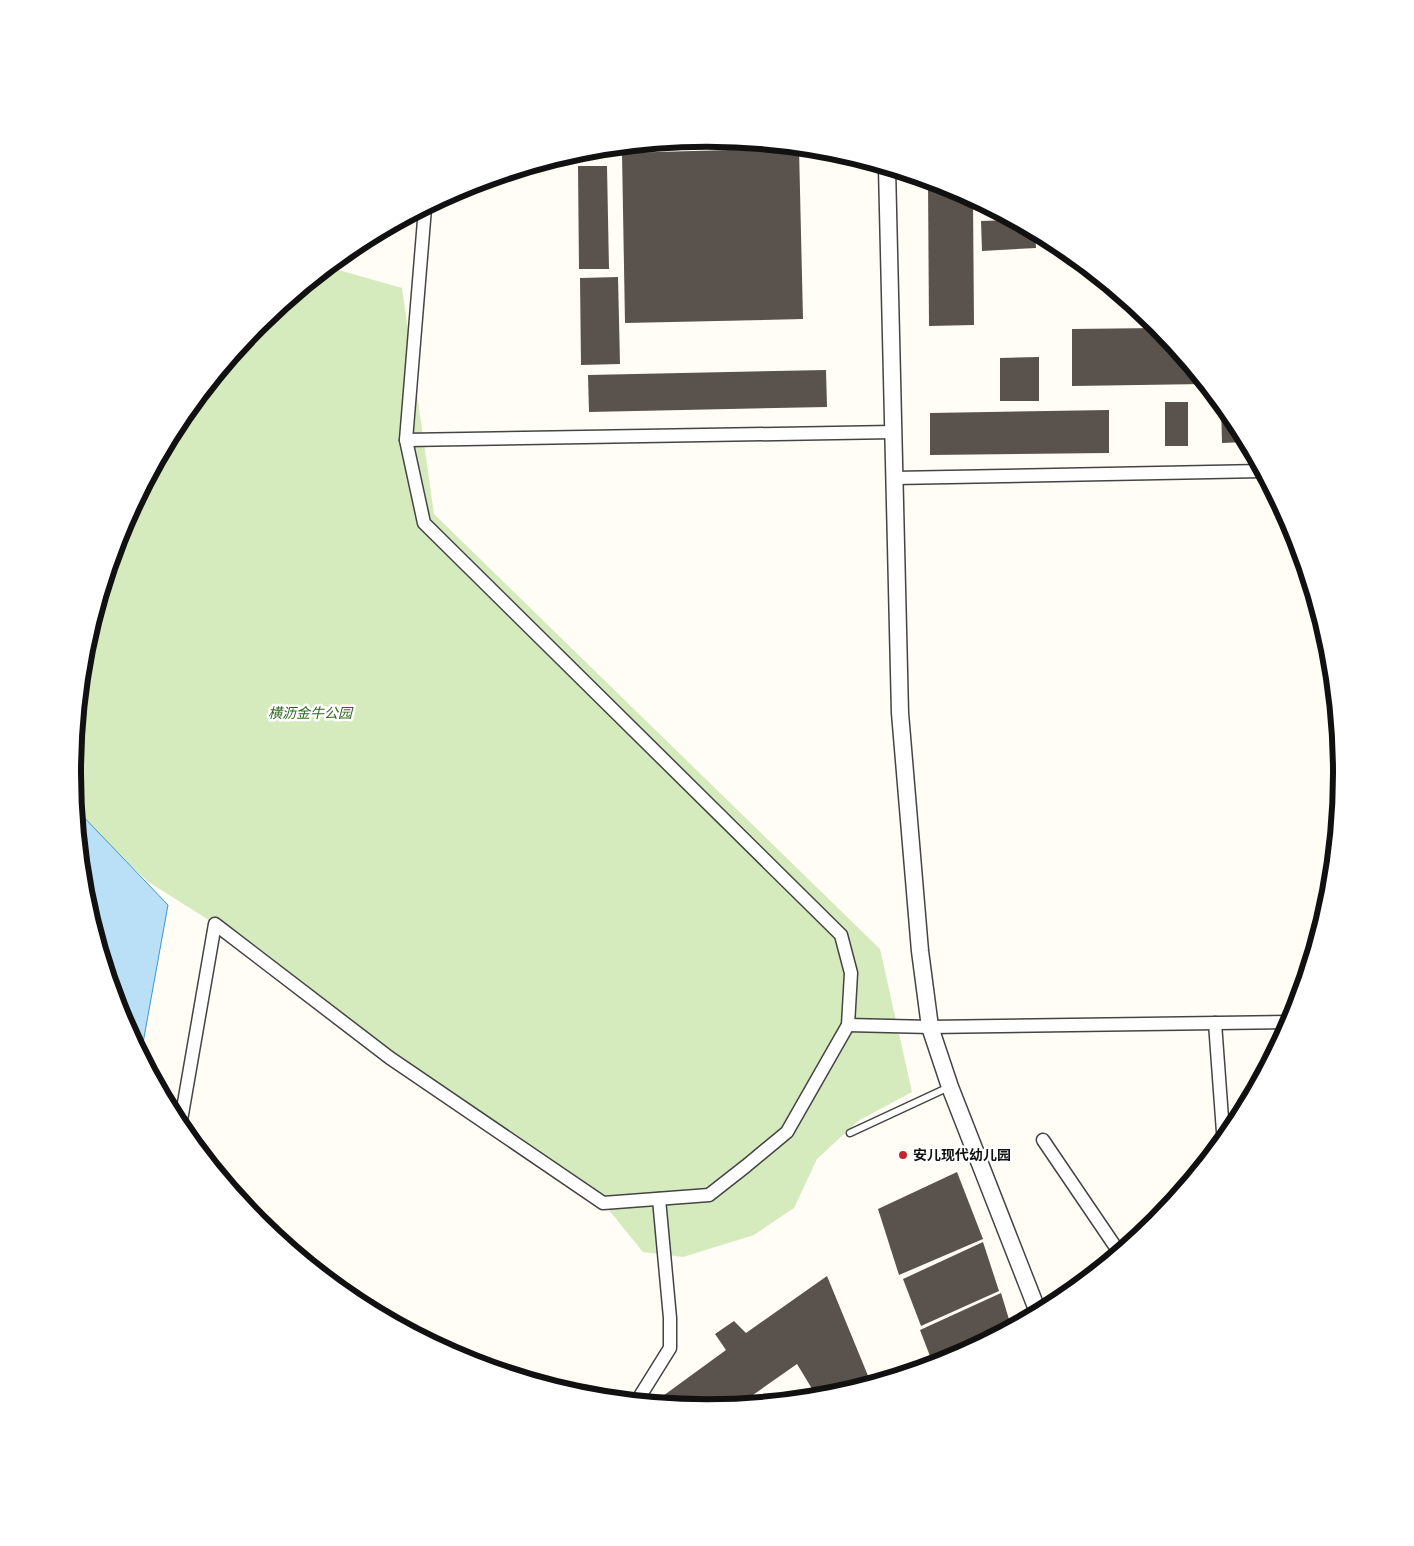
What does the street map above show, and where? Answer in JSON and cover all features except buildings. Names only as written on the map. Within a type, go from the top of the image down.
[{"type":"street","points":[[887,174],[900,713],[920,951],[930,1027],[950,1087],[1035,1305]]},
{"type":"street","points":[[182,1113],[215,924],[390,1058],[603,1203],[708,1195],[787,1132],[848,1025],[851,973],[841,934],[424,523],[406,440],[425,214]]},
{"type":"street","points":[[406,440],[893,432]]},
{"type":"street","points":[[894,478],[1255,471]]},
{"type":"street","points":[[848,1025],[930,1027],[1280,1022]]},
{"type":"street","points":[[1216,1023],[1223,1127]]},
{"type":"street","points":[[1043,1140],[1115,1247]]},
{"type":"street","points":[[641,1395],[670,1348],[670,1318],[659,1199]]},
{"type":"lane","points":[[850,1133],[950,1087]]},
{"type":"green space","name":"横沥金牛公园","points":[[336,269],[402,288],[434,514],[880,949],[912,1092],[858,1121],[817,1159],[794,1208],[754,1235],[683,1257],[643,1252],[603,1203],[355,1032],[240,934],[215,924],[147,881],[84,819],[81,773],[87,691],[93,651],[114,572],[146,496],[165,460],[211,392],[237,360],[265,331],[294,303]]},
{"type":"water","points":[[244,353],[186,426],[211,392]]},
{"type":"water","points":[[83,817],[168,905],[143,1043],[114,974],[103,935],[93,895]]},
{"type":"place","name":"安儿现代幼儿园","points":[[903,1155]]}]
